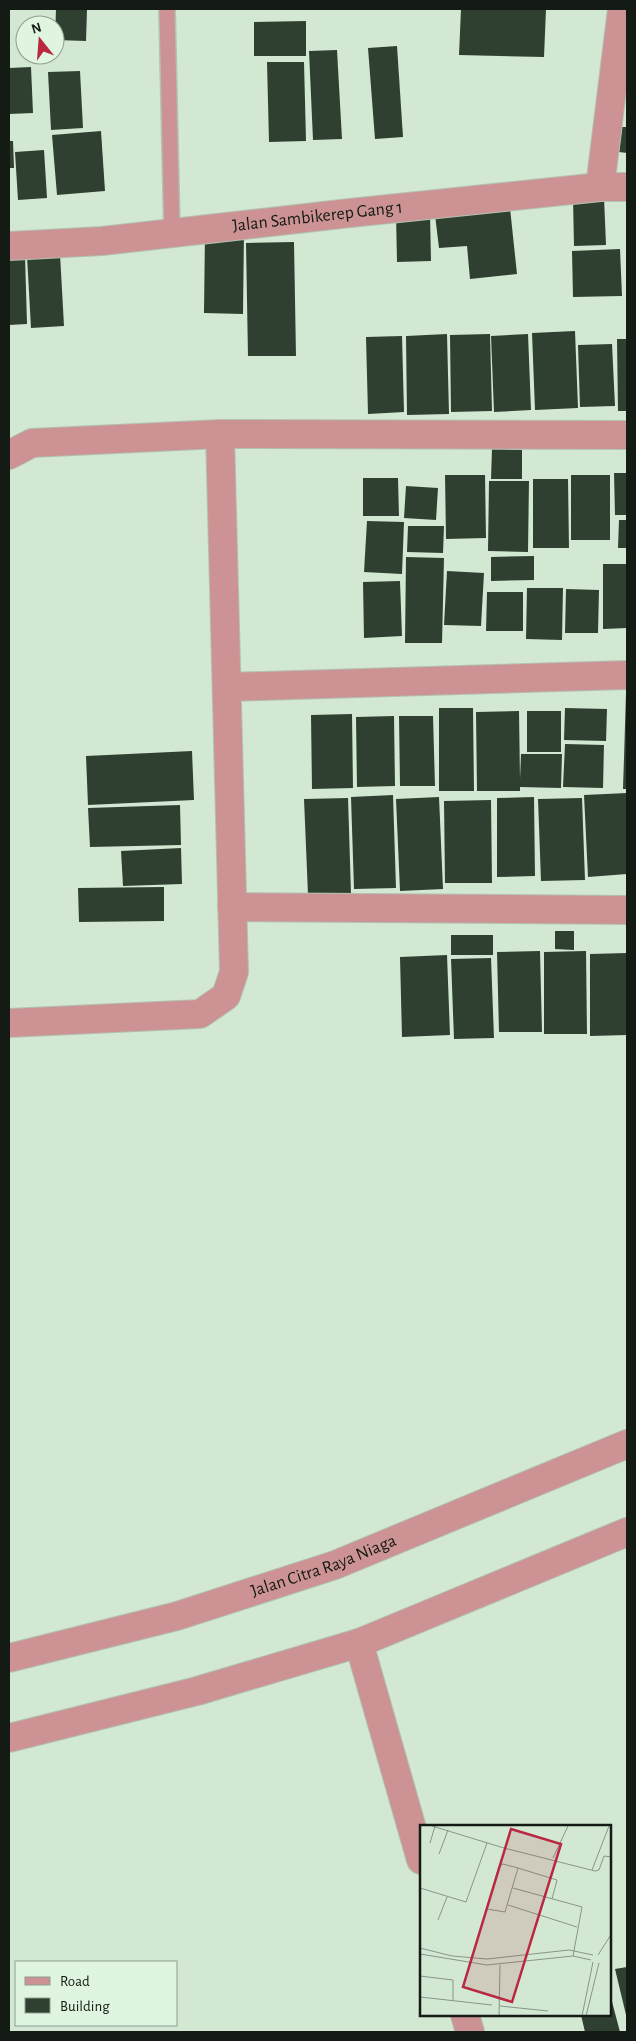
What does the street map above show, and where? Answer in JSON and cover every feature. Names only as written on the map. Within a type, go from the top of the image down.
[{"type":"street","points":[[600,187],[622,9]]},
{"type":"street","name":"Jalan Sambikerep Gang 1","points":[[9,246],[102,241],[600,187],[627,187]]},
{"type":"street","points":[[9,1023],[200,1014],[226,996],[234,972],[220,434]]},
{"type":"street","points":[[9,455],[32,443],[220,434],[627,435]]},
{"type":"street","points":[[227,687],[627,675]]},
{"type":"street","points":[[232,907],[627,910]]},
{"type":"street","name":"Jalan Citra Raya Niaga","points":[[9,1658],[177,1616],[335,1565],[627,1444]]},
{"type":"street","points":[[9,1738],[197,1691],[359,1643],[627,1532]]},
{"type":"street","points":[[359,1643],[420,1856]]},
{"type":"street","points":[[466,2016],[470,2032]]},
{"type":"lane","points":[[167,9],[172,234]]},
{"type":"building","points":[[56,9],[87,9],[86,41],[65,40],[65,15],[56,15]]},
{"type":"building","points":[[461,9],[546,9],[544,57],[459,55]]},
{"type":"building","points":[[306,21],[306,56],[254,56],[254,22]]},
{"type":"building","points":[[397,46],[403,137],[375,139],[368,48]]},
{"type":"building","points":[[337,50],[342,139],[313,140],[309,51]]},
{"type":"building","points":[[267,62],[304,62],[306,141],[269,142]]},
{"type":"building","points":[[31,67],[33,113],[9,114],[9,68]]},
{"type":"building","points":[[80,71],[83,128],[51,130],[48,72]]},
{"type":"building","points":[[622,127],[627,127],[627,153],[619,152]]},
{"type":"building","points":[[101,131],[105,191],[57,195],[52,135]]},
{"type":"building","points":[[9,141],[13,141],[14,168],[9,168]]},
{"type":"building","points":[[44,150],[47,198],[18,200],[15,152]]},
{"type":"building","points":[[604,197],[606,245],[574,246],[573,198]]},
{"type":"building","points":[[510,208],[517,274],[470,279],[467,246],[439,248],[435,215]]},
{"type":"building","points":[[430,213],[431,261],[397,262],[396,214]]},
{"type":"building","points":[[205,232],[244,232],[243,314],[204,313]]},
{"type":"building","points":[[294,242],[296,356],[248,356],[246,243]]},
{"type":"building","points":[[620,249],[622,296],[573,297],[572,251]]},
{"type":"building","points":[[60,254],[64,326],[31,328],[27,256]]},
{"type":"building","points":[[25,256],[27,324],[9,325],[9,257]]},
{"type":"building","points":[[575,331],[578,408],[535,410],[532,333]]},
{"type":"building","points":[[447,334],[449,414],[407,415],[406,336]]},
{"type":"building","points":[[490,334],[492,411],[451,412],[450,335]]},
{"type":"building","points":[[528,334],[531,410],[494,412],[491,336]]},
{"type":"building","points":[[402,336],[404,412],[368,414],[366,337]]},
{"type":"building","points":[[617,339],[627,339],[627,411],[618,411]]},
{"type":"building","points":[[612,344],[615,406],[580,407],[578,345]]},
{"type":"building","points":[[492,449],[522,450],[522,479],[491,479]]},
{"type":"building","points":[[614,473],[627,473],[627,515],[615,515]]},
{"type":"building","points":[[445,475],[485,475],[486,538],[446,539]]},
{"type":"building","points":[[571,475],[610,475],[610,540],[571,540]]},
{"type":"building","points":[[363,478],[398,478],[399,516],[363,516]]},
{"type":"building","points":[[533,479],[568,479],[569,548],[533,548]]},
{"type":"building","points":[[489,481],[529,481],[528,552],[488,551]]},
{"type":"building","points":[[406,486],[438,488],[436,520],[404,518]]},
{"type":"building","points":[[619,520],[627,520],[627,548],[618,548]]},
{"type":"building","points":[[367,521],[404,522],[402,574],[364,572]]},
{"type":"building","points":[[408,526],[444,526],[443,553],[407,552]]},
{"type":"building","points":[[534,556],[534,580],[491,581],[491,557]]},
{"type":"building","points":[[406,557],[444,558],[442,643],[405,643]]},
{"type":"building","points":[[603,564],[627,564],[627,628],[603,629]]},
{"type":"building","points":[[447,571],[484,573],[481,626],[444,625]]},
{"type":"building","points":[[400,581],[402,636],[364,638],[363,582]]},
{"type":"building","points":[[527,588],[563,588],[562,640],[526,639]]},
{"type":"building","points":[[566,589],[599,590],[598,633],[565,633]]},
{"type":"building","points":[[487,592],[523,592],[523,631],[486,631]]},
{"type":"building","points":[[626,694],[627,789],[623,789]]},
{"type":"building","points":[[439,708],[473,708],[474,791],[439,791]]},
{"type":"building","points":[[565,708],[607,709],[606,741],[564,740]]},
{"type":"building","points":[[519,711],[520,779],[521,754],[562,754],[561,788],[520,787],[520,791],[477,791],[476,712]]},
{"type":"building","points":[[527,711],[561,711],[561,752],[527,752]]},
{"type":"building","points":[[352,714],[353,788],[312,789],[311,715]]},
{"type":"building","points":[[394,716],[395,786],[357,787],[356,717]]},
{"type":"building","points":[[399,716],[433,716],[435,786],[400,786]]},
{"type":"building","points":[[565,744],[604,745],[603,788],[563,787]]},
{"type":"building","points":[[192,751],[194,800],[88,805],[86,756]]},
{"type":"building","points":[[627,793],[627,874],[588,877],[584,795]]},
{"type":"building","points":[[393,795],[396,888],[354,889],[351,797]]},
{"type":"building","points":[[439,797],[443,889],[400,891],[396,799]]},
{"type":"building","points":[[534,797],[535,876],[497,877],[497,798]]},
{"type":"building","points":[[348,798],[351,893],[308,895],[304,799]]},
{"type":"building","points":[[582,798],[585,880],[541,881],[538,799]]},
{"type":"building","points":[[491,800],[492,883],[445,883],[444,801]]},
{"type":"building","points":[[180,805],[181,845],[90,847],[88,808]]},
{"type":"building","points":[[181,848],[182,884],[123,886],[121,851]]},
{"type":"building","points":[[164,887],[164,921],[79,922],[78,888]]},
{"type":"building","points":[[555,931],[574,931],[574,950],[555,949]]},
{"type":"building","points":[[451,935],[493,935],[493,955],[451,955]]},
{"type":"building","points":[[540,951],[542,1032],[499,1032],[497,952]]},
{"type":"building","points":[[586,951],[587,1034],[544,1034],[544,952]]},
{"type":"building","points":[[627,953],[627,1035],[590,1036],[590,954]]},
{"type":"building","points":[[447,955],[450,1035],[402,1037],[400,957]]},
{"type":"building","points":[[491,958],[494,1038],[454,1039],[451,959]]},
{"type":"building","points":[[627,1967],[627,2019],[615,1969]]},
{"type":"building","points":[[611,1998],[620,2032],[585,2032],[581,2016],[611,2016]]}]
